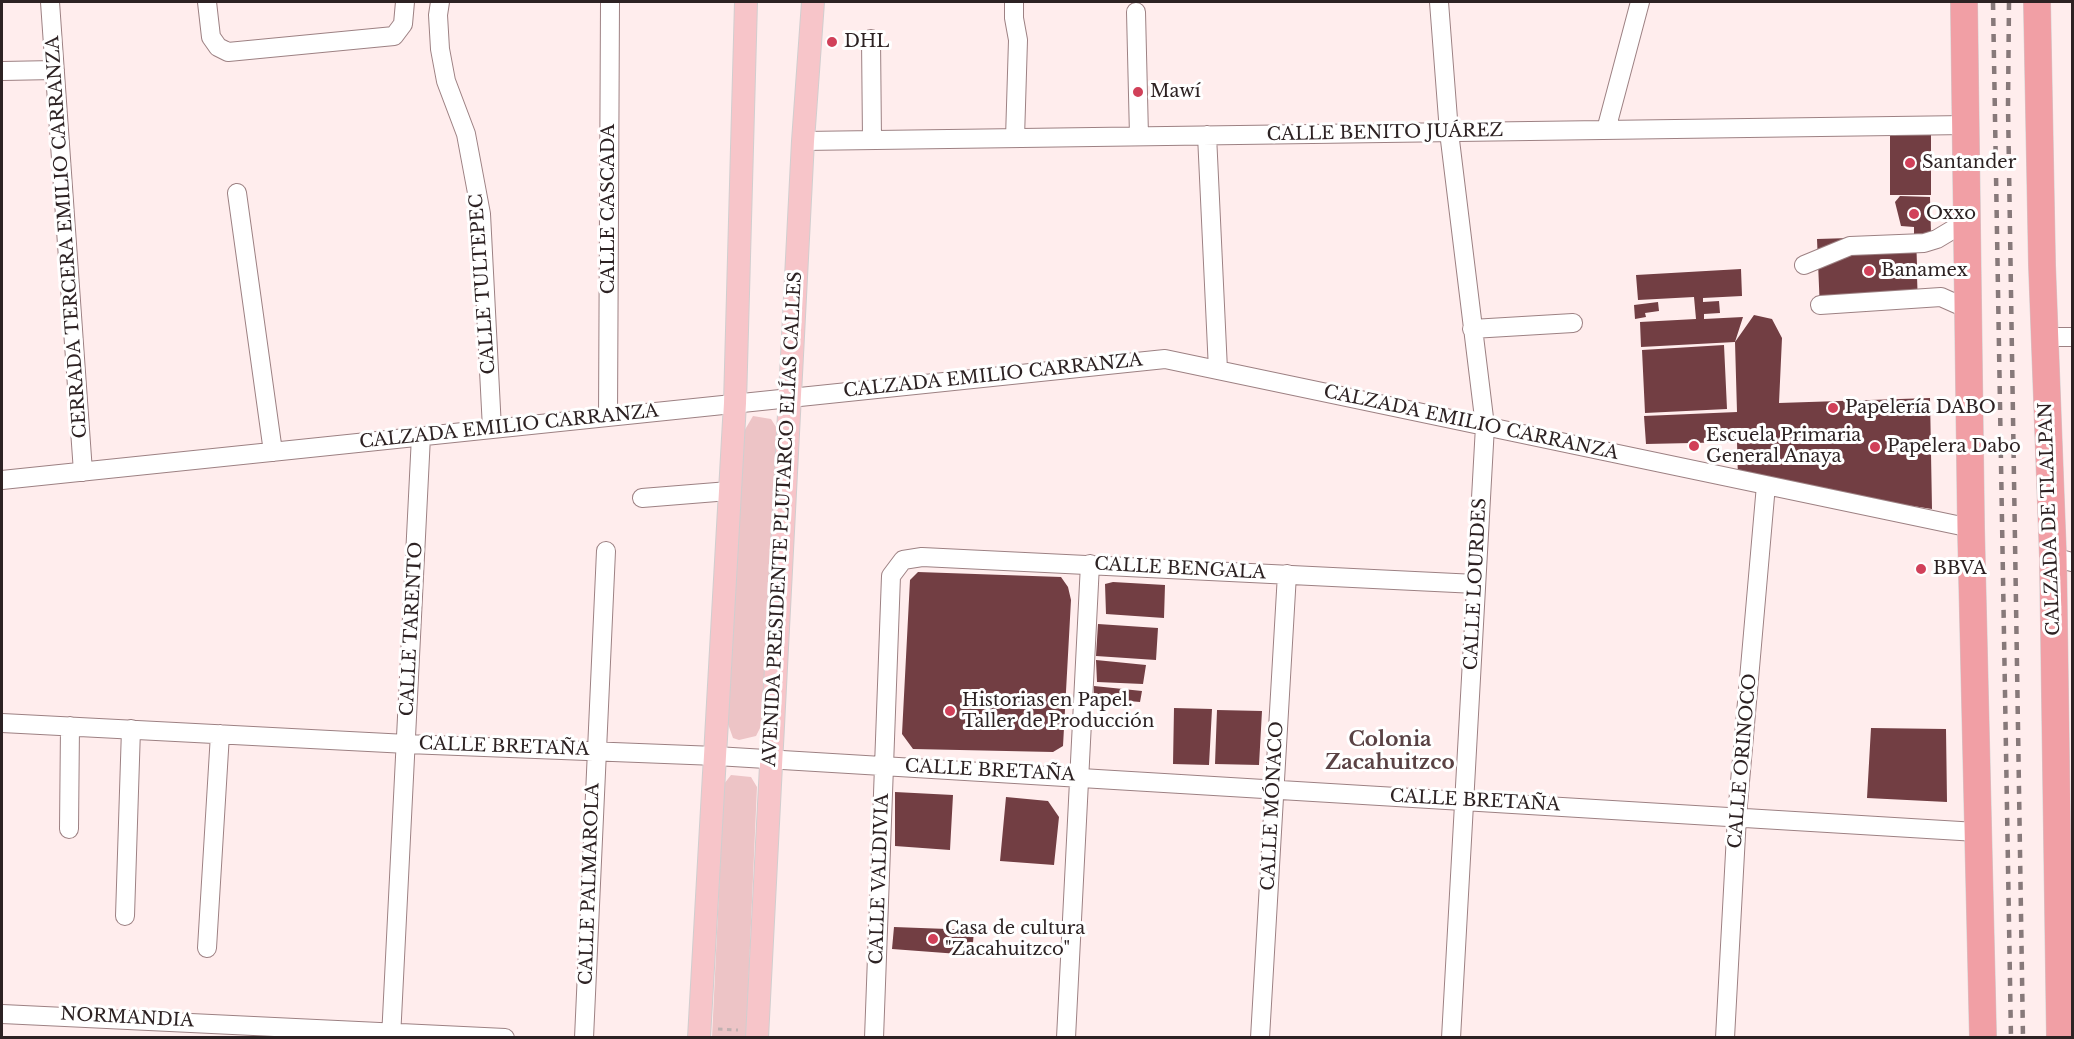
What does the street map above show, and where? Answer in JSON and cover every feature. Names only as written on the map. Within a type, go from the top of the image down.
[{"type":"highway","points":[[1964,2],[1971,528],[1983,1038]]},
{"type":"highway","name":"CALZADA DE TLALPAN","points":[[2037,2],[2045,337],[2063,559],[2066,982],[2060,1038]]},
{"type":"main road","points":[[699,1033],[735,403],[746,2]]},
{"type":"main road","name":"AVENIDA PRESIDENTE PLUTARCO ELÍAS CALLES","points":[[758,1035],[789,397],[813,2]]},
{"type":"street","name":"CERRADA TERCERA EMILIO CARRANZA","points":[[50,2],[83,472]]},
{"type":"street","points":[[207,2],[211,37],[218,47],[228,52],[394,36],[403,24],[405,2]]},
{"type":"street","name":"CALLE TULTEPEC","points":[[440,2],[438,15],[444,70],[466,134],[481,214],[492,429]]},
{"type":"street","name":"CALLE CASCADA","points":[[608,417],[610,2]]},
{"type":"street","points":[[1014,2],[1018,40],[1015,138]]},
{"type":"street","name":"CALLE LOURDES","points":[[1439,2],[1449,132],[1485,426],[1451,1038]]},
{"type":"street","points":[[1606,130],[1640,2]]},
{"type":"street","points":[[1136,12],[1139,136]]},
{"type":"street","points":[[872,39],[872,140]]},
{"type":"street","points":[[2,71],[55,70]]},
{"type":"street","name":"CALLE BENITO JUÁREZ","points":[[803,141],[1966,125]]},
{"type":"street","points":[[1207,135],[1218,370]]},
{"type":"street","points":[[237,193],[273,452]]},
{"type":"street","points":[[1804,266],[1850,246],[1924,243],[1937,239],[1967,221]]},
{"type":"street","points":[[1820,304],[1941,297],[1968,309]]},
{"type":"street","points":[[1472,329],[1573,323]]},
{"type":"street","points":[[2045,337],[2073,336]]},
{"type":"street","name":"CALZADA EMILIO CARRANZA","points":[[2,480],[1165,359],[1971,528]]},
{"type":"street","name":"CALLE TARENTO","points":[[391,1035],[421,436]]},
{"type":"street","name":"CALLE ORINOCO","points":[[1725,1038],[1737,816],[1766,485]]},
{"type":"street","points":[[642,498],[729,491]]},
{"type":"street","name":"CALLE PALMAROLA","points":[[584,1038],[606,551]]},
{"type":"street","name":"CALLE BENGALA","points":[[891,576],[903,560],[922,557],[1476,584]]},
{"type":"street","points":[[1066,1038],[1090,564]]},
{"type":"street","name":"CALLE MÓNACO","points":[[1260,1038],[1287,574]]},
{"type":"street","name":"CALLE VALDIVIA","points":[[874,1038],[891,576]]},
{"type":"street","name":"CALLE BRETAÑA","points":[[2,723],[407,744],[596,750],[1079,776],[1273,790],[1977,832]]},
{"type":"street","points":[[69,829],[70,726]]},
{"type":"street","points":[[125,916],[131,729]]},
{"type":"street","points":[[207,948],[220,734]]},
{"type":"street","name":"NORMANDIA","points":[[2,1014],[391,1035],[505,1038]]},
{"type":"path","points":[[699,1033],[758,1035]]},
{"type":"shaded area","points":[[753,416],[771,419],[776,427],[778,449],[763,722],[756,736],[739,740],[733,738],[728,724],[743,433]]},
{"type":"shaded area","points":[[731,775],[751,777],[757,787],[746,1037],[712,1038],[724,784]]},
{"type":"building","name":"Santander","points":[[1931,131],[1931,195],[1890,195],[1890,132]]},
{"type":"building","name":"Oxxo","points":[[1900,196],[1930,197],[1931,233],[1914,234],[1914,227],[1901,226],[1895,202]]},
{"type":"building","name":"Banamex","points":[[1916,236],[1917,265],[1920,265],[1920,276],[1917,276],[1918,306],[1820,310],[1817,239]]},
{"type":"building","points":[[1741,269],[1742,296],[1703,298],[1703,302],[1719,301],[1720,313],[1704,314],[1704,319],[1743,317],[1735,342],[1641,347],[1640,322],[1696,319],[1694,297],[1638,300],[1636,275]]},
{"type":"building","points":[[1658,302],[1659,311],[1645,313],[1646,317],[1635,319],[1634,305]]},
{"type":"building","name":"Papelería DABO","points":[[1754,315],[1772,319],[1782,338],[1779,403],[1930,398],[1932,509],[1738,479],[1737,442],[1646,444],[1644,416],[1737,412],[1735,342]]},
{"type":"building","points":[[1724,345],[1727,409],[1645,413],[1642,350]]},
{"type":"building","points":[[918,572],[1061,577],[1068,587],[1071,600],[1063,746],[1053,752],[913,749],[902,734],[910,580]]},
{"type":"building","points":[[1113,582],[1165,585],[1164,618],[1106,614],[1105,584]]},
{"type":"building","points":[[1098,624],[1158,628],[1156,660],[1096,656]]},
{"type":"building","points":[[1096,660],[1146,665],[1143,684],[1097,682]]},
{"type":"building","points":[[1094,686],[1142,691],[1140,702],[1094,698]]},
{"type":"building","points":[[1174,708],[1212,709],[1209,765],[1173,764]]},
{"type":"building","points":[[1217,710],[1262,711],[1259,765],[1215,764]]},
{"type":"building","points":[[1871,728],[1946,729],[1947,802],[1867,798]]},
{"type":"building","points":[[895,792],[953,795],[950,850],[895,846]]},
{"type":"building","points":[[1006,797],[1048,801],[1059,817],[1054,865],[1000,861]]},
{"type":"building","name":"Casa de cultura \"Zacahuitzco\"","points":[[894,927],[974,930],[972,955],[892,949]]},
{"type":"railway","points":[[1993,2],[2011,1038]]},
{"type":"railway","points":[[2009,2],[2008,106],[2023,1038]]},
{"type":"place","name":"DHL","points":[[832,42]]},
{"type":"place","name":"Mawí","points":[[1138,92]]},
{"type":"place","name":"Santander","points":[[1910,163]]},
{"type":"place","name":"Oxxo","points":[[1914,214]]},
{"type":"place","name":"Banamex","points":[[1869,271]]},
{"type":"place","name":"Papelería DABO","points":[[1833,408]]},
{"type":"place","name":"Escuela Primaria General Anaya","points":[[1694,446]]},
{"type":"place","name":"Papelera Dabo","points":[[1875,447]]},
{"type":"place","name":"BBVA","points":[[1921,569]]},
{"type":"place","name":"Historias en Papel. Taller de Producción","points":[[950,711]]},
{"type":"place","name":"Casa de cultura \"Zacahuitzco\"","points":[[933,939]]},
{"type":"district","name":"Colonia Zacahuitzco","points":[[1390,752]]}]
